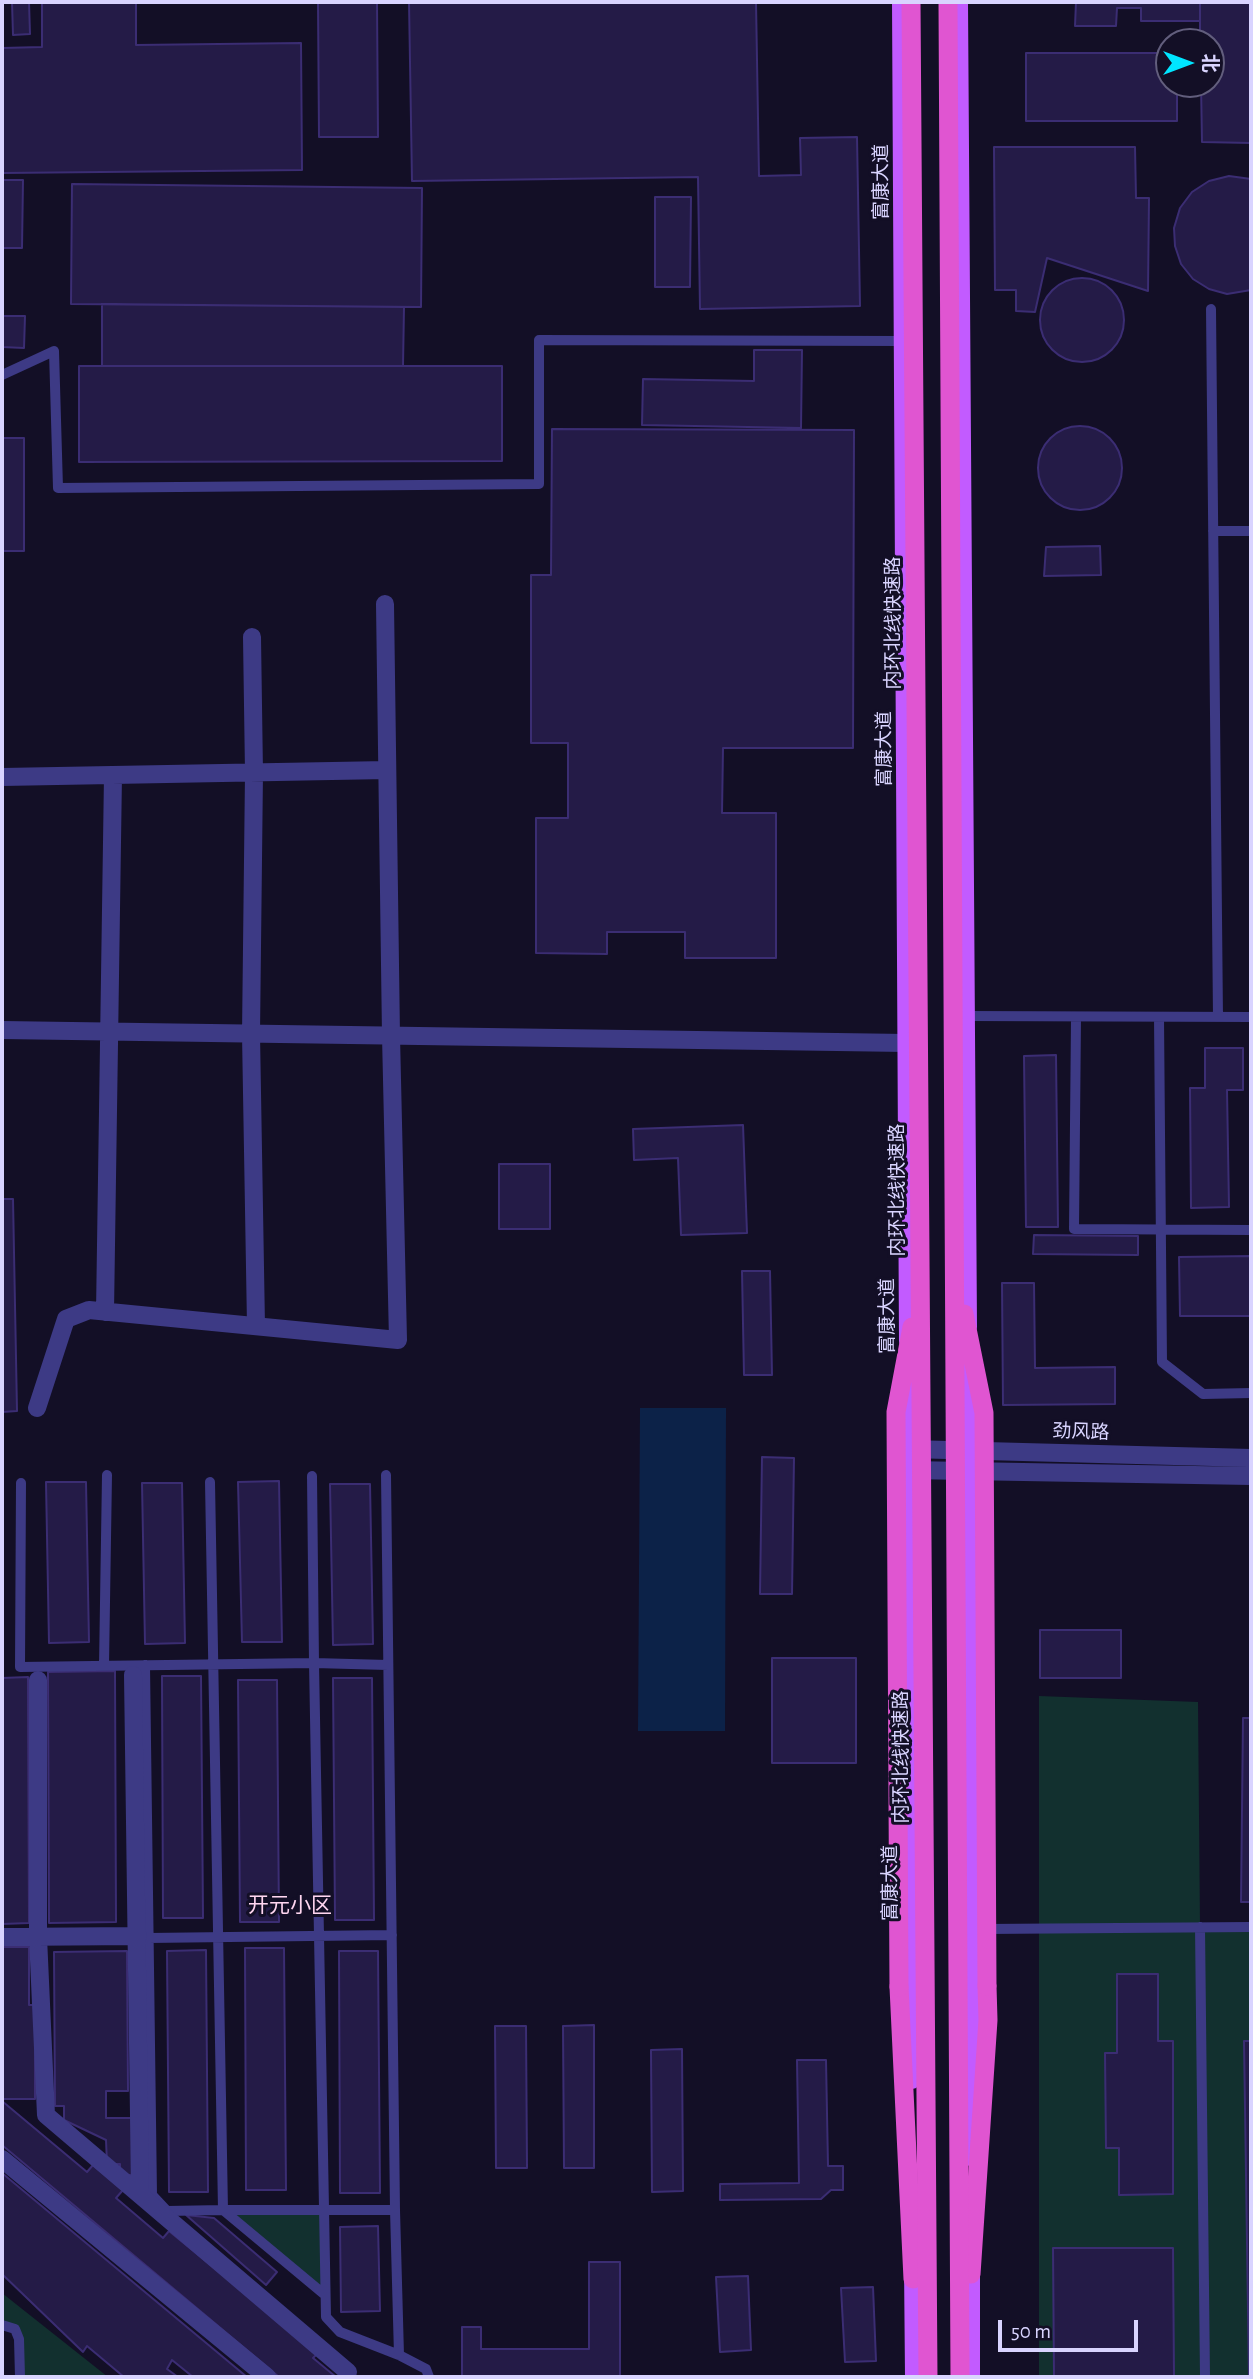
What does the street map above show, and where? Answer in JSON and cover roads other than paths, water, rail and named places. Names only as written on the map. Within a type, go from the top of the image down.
[{"type":"highway","name":"内环北线快速路","points":[[904,2],[919,1145],[928,2377]]},
{"type":"highway","points":[[955,2],[953,1147],[960,2377]]},
{"type":"highway","points":[[913,2279],[899,1987],[896,1412],[914,1320],[919,1145]]},
{"type":"highway","points":[[953,1147],[964,1320],[984,1413],[988,2020],[971,2274]]},
{"type":"main road","name":"富康大道","points":[[904,2],[903,341],[914,2377]]},
{"type":"main road","points":[[955,2],[967,1016],[971,2377]]},
{"type":"street","points":[[37,1408],[66,1319],[89,1310],[398,1340],[385,604]]},
{"type":"street","points":[[252,637],[254,773],[251,1034],[256,1326]]},
{"type":"street","points":[[2,778],[387,770]]},
{"type":"street","points":[[105,1312],[107,1032],[113,775]]},
{"type":"street","points":[[2,1030],[906,1043]]},
{"type":"street","name":"劲风路","points":[[909,1449],[1251,1458]]},
{"type":"street","name":"劲风路","points":[[909,1470],[1251,1476]]},
{"type":"street","points":[[139,1670],[143,1937],[140,2190]]},
{"type":"street","points":[[38,1679],[38,1937],[46,2115],[348,2372]]},
{"type":"street","points":[[2,1937],[143,1937]]},
{"type":"street","points":[[2,2159],[267,2377]]},
{"type":"lane","points":[[1211,309],[1218,1017]]},
{"type":"lane","points":[[2,375],[54,351],[58,488],[539,484],[539,340],[903,341]]},
{"type":"lane","points":[[1213,531],[1251,531]]},
{"type":"lane","points":[[967,1016],[1251,1017]]},
{"type":"lane","points":[[1159,1017],[1162,1362],[1203,1394],[1251,1393]]},
{"type":"lane","points":[[1076,1018],[1074,1229],[1251,1230]]},
{"type":"lane","points":[[104,1666],[107,1475]]},
{"type":"lane","points":[[386,1475],[399,2355]]},
{"type":"lane","points":[[312,1476],[326,2317],[340,2332],[399,2355],[426,2369],[429,2377]]},
{"type":"lane","points":[[210,1482],[223,2210],[325,2295]]},
{"type":"lane","points":[[21,1483],[20,1667],[104,1666],[139,1670],[212,1665],[388,1665]]},
{"type":"lane","points":[[1200,1927],[1205,2377]]},
{"type":"lane","points":[[971,1929],[1251,1927]]},
{"type":"lane","points":[[392,1935],[143,1937],[152,2195],[167,2211],[395,2210]]},
{"type":"lane","points":[[2,2325],[15,2329],[19,2339],[20,2377]]},
{"type":"water","points":[[640,1408],[726,1408],[725,1731],[638,1731]]},
{"type":"district","name":"开元小区","points":[[290,1906]]}]
